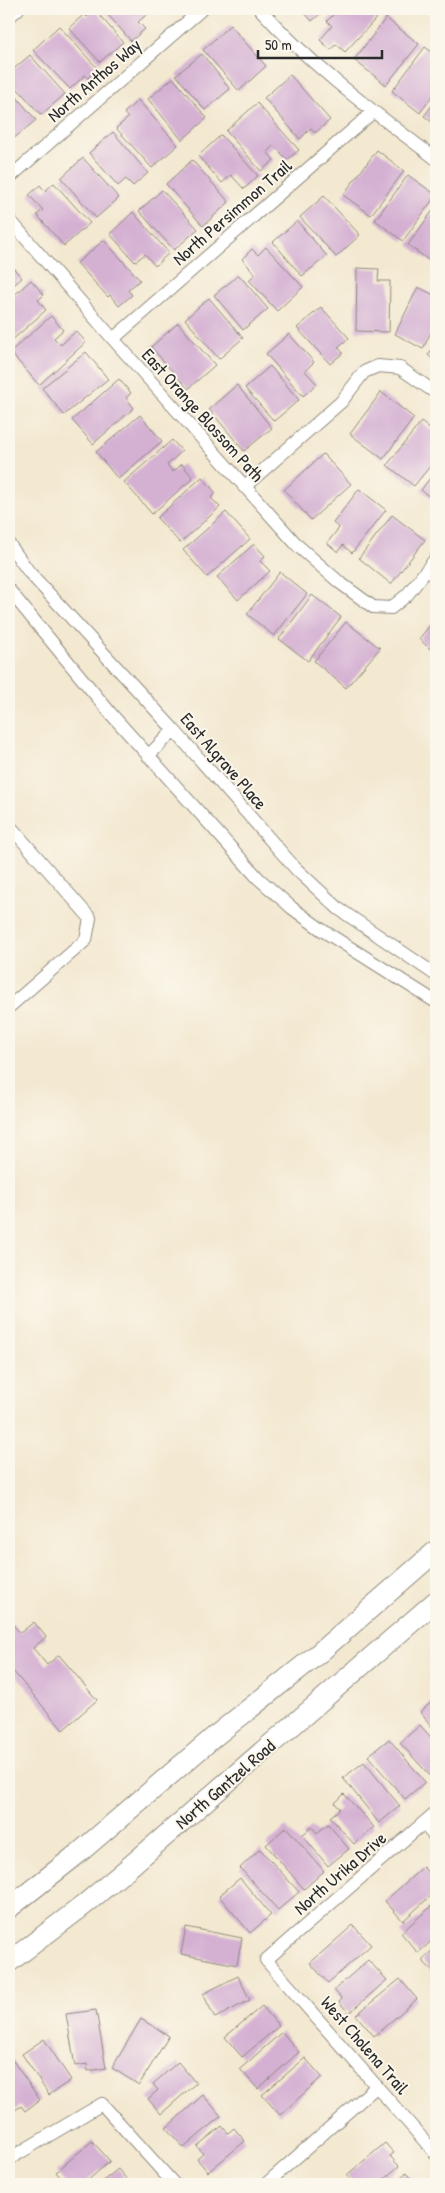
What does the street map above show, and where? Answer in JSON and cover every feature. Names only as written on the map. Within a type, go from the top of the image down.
[{"type":"main road","points":[[9,1908],[80,1852],[214,1737],[319,1653],[436,1551]]},
{"type":"main road","name":"North Gantzel Road","points":[[9,1962],[84,1905],[127,1869],[436,1601]]},
{"type":"street","points":[[9,17],[18,9]]},
{"type":"street","name":"North Anthos Way","points":[[9,178],[202,9]]},
{"type":"street","points":[[260,9],[296,47],[328,76],[436,159]]},
{"type":"street","name":"North Persimmon Trail","points":[[113,339],[373,112]]},
{"type":"street","name":"East Orange Blossom Path","points":[[9,219],[244,487],[298,546],[339,582],[373,607],[391,608],[407,595],[436,558]]},
{"type":"street","points":[[244,487],[341,402],[364,372],[378,366],[400,368],[436,393]]},
{"type":"street","name":"East Algrave Place","points":[[9,544],[29,572],[174,730],[275,847],[319,892],[370,931],[436,975]]},
{"type":"street","points":[[9,590],[148,756],[238,857],[287,904],[333,938],[436,1002]]},
{"type":"street","points":[[148,756],[174,730]]},
{"type":"street","points":[[9,825],[90,918],[86,940],[9,1007]]},
{"type":"street","name":"North Urika Drive","points":[[266,1960],[436,1812]]},
{"type":"street","points":[[423,1823],[436,1838]]},
{"type":"street","name":"West Cholena Trail","points":[[266,1960],[436,2154]]},
{"type":"street","points":[[266,2184],[377,2086]]},
{"type":"street","points":[[9,2158],[102,2104],[174,2184]]},
{"type":"building","points":[[103,9],[153,9],[138,22],[145,29],[131,41]]},
{"type":"building","points":[[301,9],[326,9],[312,21]]},
{"type":"building","points":[[339,9],[378,9],[382,12],[345,52],[336,44],[331,50],[320,40],[332,26],[327,21]]},
{"type":"building","points":[[95,10],[123,42],[100,62],[69,28],[84,14],[87,17]]},
{"type":"building","points":[[386,18],[419,44],[386,85],[354,60]]},
{"type":"building","points":[[230,25],[266,66],[239,91],[203,50]]},
{"type":"building","points":[[59,26],[98,69],[88,78],[85,75],[70,89],[33,50]]},
{"type":"building","points":[[425,47],[436,55],[436,91],[420,113],[392,91]]},
{"type":"building","points":[[202,54],[230,89],[205,110],[176,75]]},
{"type":"building","points":[[30,55],[65,94],[41,115],[9,79],[9,73]]},
{"type":"building","points":[[290,75],[330,120],[315,133],[311,128],[300,139],[264,98]]},
{"type":"building","points":[[173,78],[207,118],[182,140],[148,99]]},
{"type":"building","points":[[9,88],[36,120],[12,140],[9,136]]},
{"type":"building","points":[[138,100],[178,145],[152,168],[116,128],[128,118],[124,113]]},
{"type":"building","points":[[436,100],[436,125],[424,116]]},
{"type":"building","points":[[257,103],[299,150],[287,160],[274,145],[267,152],[274,160],[261,171],[226,131]]},
{"type":"building","points":[[113,132],[148,173],[133,186],[126,179],[118,186],[89,153]]},
{"type":"building","points":[[221,135],[258,176],[244,189],[231,175],[222,183],[198,156]]},
{"type":"building","points":[[377,150],[404,171],[371,215],[343,195]]},
{"type":"building","points":[[83,158],[119,198],[96,218],[61,178]]},
{"type":"building","points":[[192,160],[229,202],[203,226],[166,184]]},
{"type":"building","points":[[408,175],[436,195],[403,241],[375,220]]},
{"type":"building","points":[[54,183],[90,223],[64,246],[37,215],[43,210],[29,195],[40,185],[45,191]]},
{"type":"building","points":[[162,190],[198,229],[174,250],[139,211]]},
{"type":"building","points":[[324,196],[360,235],[336,257],[300,217]]},
{"type":"building","points":[[436,206],[436,263],[435,265],[408,245]]},
{"type":"building","points":[[133,212],[169,253],[155,266],[145,254],[135,262],[110,234]]},
{"type":"building","points":[[297,221],[327,256],[302,276],[273,242]]},
{"type":"building","points":[[104,240],[140,280],[128,290],[132,295],[119,306],[110,295],[108,297],[77,263]]},
{"type":"building","points":[[266,247],[303,287],[277,311],[249,280],[255,274],[242,259],[252,249],[258,255]]},
{"type":"building","points":[[9,263],[22,278],[9,289]]},
{"type":"building","points":[[357,268],[379,269],[378,281],[390,281],[389,332],[356,331]]},
{"type":"building","points":[[239,275],[268,309],[243,330],[214,295]]},
{"type":"building","points":[[31,280],[44,295],[38,300],[46,310],[9,343],[9,300]]},
{"type":"building","points":[[418,287],[436,296],[436,321],[423,349],[395,334]]},
{"type":"building","points":[[209,298],[243,338],[219,359],[185,319]]},
{"type":"building","points":[[321,307],[349,338],[338,347],[343,353],[330,364],[297,328]]},
{"type":"building","points":[[51,316],[63,330],[54,338],[61,345],[76,331],[86,342],[39,385],[10,352]]},
{"type":"building","points":[[178,323],[215,365],[188,389],[151,347]]},
{"type":"building","points":[[289,334],[314,362],[305,371],[317,384],[303,396],[266,354]]},
{"type":"building","points":[[436,344],[436,362],[428,355]]},
{"type":"building","points":[[86,352],[108,379],[64,415],[42,388]]},
{"type":"building","points":[[270,366],[299,400],[274,421],[245,388]]},
{"type":"building","points":[[119,379],[131,393],[126,398],[134,408],[93,444],[72,420]]},
{"type":"building","points":[[237,385],[272,428],[244,451],[209,409]]},
{"type":"building","points":[[381,392],[414,418],[383,459],[350,434]]},
{"type":"building","points":[[140,415],[162,441],[118,479],[96,452]]},
{"type":"building","points":[[421,422],[436,434],[436,459],[414,486],[387,465]]},
{"type":"building","points":[[172,440],[182,451],[167,465],[173,472],[182,464],[193,478],[152,514],[124,482]]},
{"type":"building","points":[[323,454],[351,484],[311,520],[284,490]]},
{"type":"building","points":[[436,470],[436,502],[421,490]]},
{"type":"building","points":[[202,477],[216,493],[211,498],[220,507],[180,543],[157,518]]},
{"type":"building","points":[[359,489],[386,510],[352,553],[343,545],[338,552],[327,543],[339,528],[333,523]]},
{"type":"building","points":[[226,512],[250,539],[207,577],[183,550]]},
{"type":"building","points":[[392,515],[425,540],[391,584],[359,558]]},
{"type":"building","points":[[254,544],[265,556],[260,561],[270,571],[238,600],[217,577]]},
{"type":"building","points":[[280,572],[307,594],[274,636],[247,614]]},
{"type":"building","points":[[312,595],[341,617],[308,661],[279,639]]},
{"type":"building","points":[[346,622],[380,648],[346,688],[314,661]]},
{"type":"building","points":[[436,623],[436,654],[419,639],[430,625],[432,628]]},
{"type":"building","points":[[9,1620],[20,1633],[34,1622],[46,1637],[33,1648],[47,1665],[59,1655],[97,1700],[63,1730],[12,1670],[9,1673]]},
{"type":"building","points":[[436,1698],[436,1732],[420,1712]]},
{"type":"building","points":[[420,1725],[436,1743],[436,1776],[433,1779],[400,1743]]},
{"type":"building","points":[[389,1739],[425,1782],[405,1799],[368,1756]]},
{"type":"building","points":[[364,1762],[400,1806],[379,1823],[343,1778]]},
{"type":"building","points":[[344,1794],[374,1827],[354,1844],[330,1817],[340,1809],[335,1803]]},
{"type":"building","points":[[328,1824],[349,1849],[328,1866],[302,1835],[312,1827],[317,1833]]},
{"type":"building","points":[[286,1827],[324,1871],[304,1889],[266,1845]]},
{"type":"building","points":[[260,1849],[299,1892],[278,1910],[240,1868]]},
{"type":"building","points":[[423,1867],[433,1878],[430,1881],[436,1888],[436,1891],[403,1921],[385,1901]]},
{"type":"building","points":[[240,1878],[271,1915],[250,1933],[219,1896]]},
{"type":"building","points":[[436,1902],[436,1937],[418,1953],[401,1933]]},
{"type":"building","points":[[353,1925],[371,1945],[328,1983],[310,1963]]},
{"type":"building","points":[[186,1927],[242,1938],[237,1965],[181,1954]]},
{"type":"building","points":[[436,1947],[436,1975],[422,1960]]},
{"type":"building","points":[[368,1960],[387,1980],[349,2013],[339,2002],[342,1999],[334,1990]]},
{"type":"building","points":[[238,1976],[250,2000],[215,2018],[203,1994]]},
{"type":"building","points":[[400,1979],[417,1999],[374,2036],[356,2015]]},
{"type":"building","points":[[262,2006],[279,2026],[242,2057],[225,2037]]},
{"type":"building","points":[[96,2010],[106,2068],[88,2071],[87,2064],[75,2066],[66,2014]]},
{"type":"building","points":[[141,2019],[169,2036],[139,2085],[112,2068]]},
{"type":"building","points":[[282,2032],[299,2052],[258,2089],[240,2069]]},
{"type":"building","points":[[44,2039],[71,2080],[49,2095],[22,2054]]},
{"type":"building","points":[[9,2055],[40,2100],[25,2111],[21,2106],[11,2113],[9,2109]]},
{"type":"building","points":[[305,2058],[322,2077],[280,2115],[262,2095]]},
{"type":"building","points":[[178,2062],[196,2083],[161,2114],[148,2099],[158,2090],[153,2084]]},
{"type":"building","points":[[203,2095],[221,2116],[184,2148],[166,2128]]},
{"type":"building","points":[[222,2126],[228,2133],[234,2128],[245,2141],[208,2172],[197,2159],[203,2154],[197,2146]]},
{"type":"building","points":[[92,2141],[110,2161],[84,2184],[66,2184],[56,2172]]},
{"type":"building","points":[[385,2143],[394,2153],[390,2156],[399,2166],[378,2184],[355,2184],[347,2175]]},
{"type":"building","points":[[118,2169],[130,2183],[133,2180],[136,2184],[99,2184]]},
{"type":"building","points":[[406,2173],[415,2184],[392,2184]]}]
